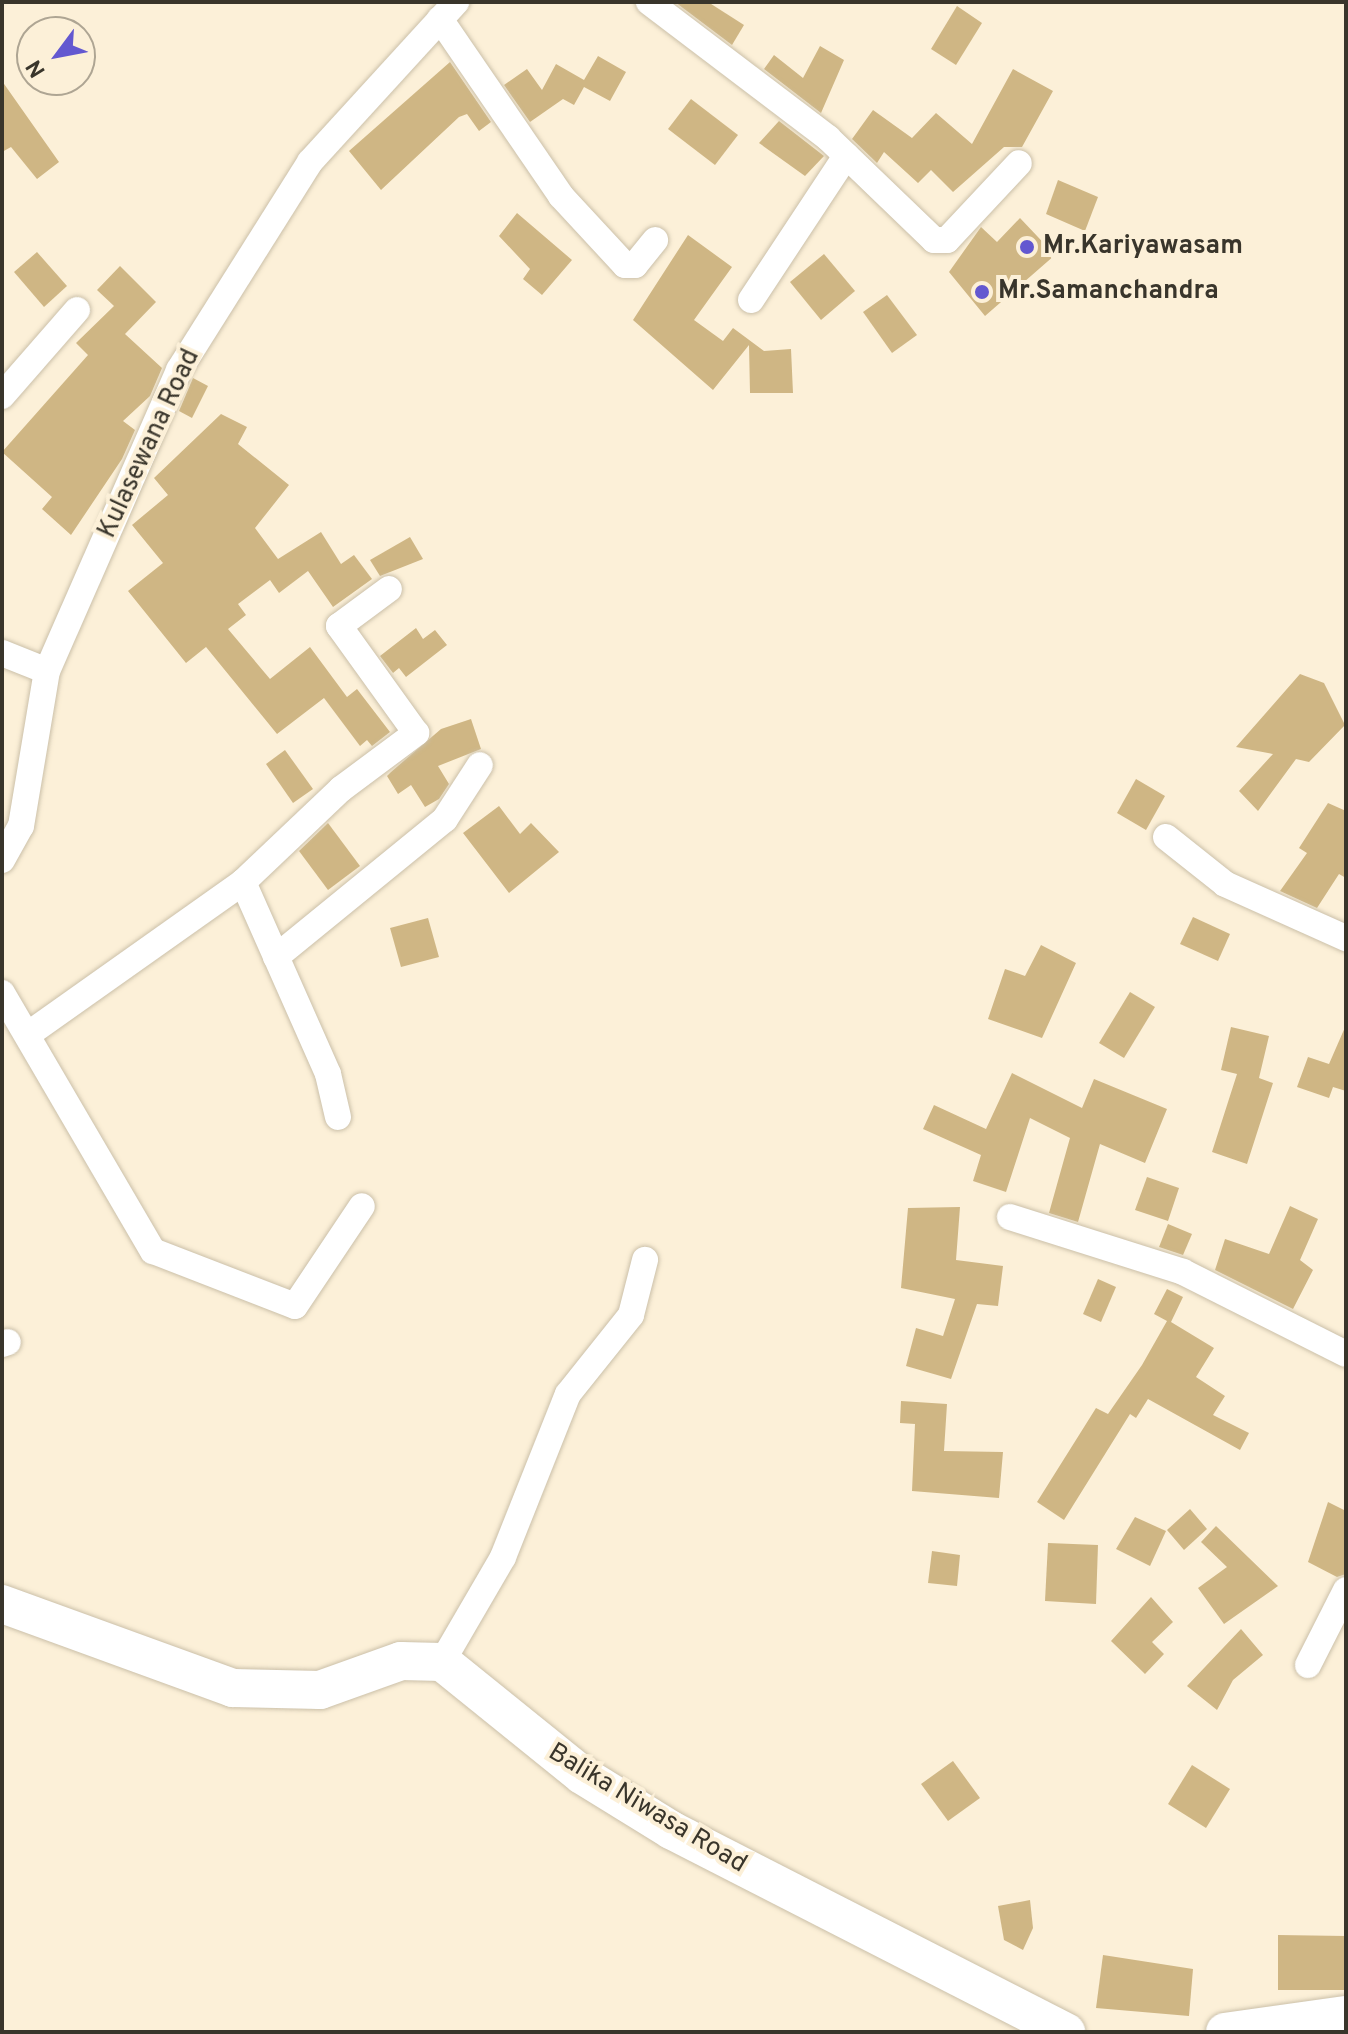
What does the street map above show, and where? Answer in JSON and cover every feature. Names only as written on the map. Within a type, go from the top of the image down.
[{"type":"street","points":[[649,2],[837,147],[934,240],[947,240],[1019,163]]},
{"type":"street","points":[[448,11],[561,196],[625,265],[635,265],[655,240]]},
{"type":"street","name":"Kulasewana Road","points":[[2,860],[21,826],[47,671],[179,370],[310,162],[448,11]]},
{"type":"street","points":[[751,300],[837,147]]},
{"type":"street","points":[[2,396],[77,310]]},
{"type":"street","points":[[30,1033],[243,882],[341,789],[416,733],[339,626],[389,589]]},
{"type":"street","points":[[2,653],[47,671]]},
{"type":"street","points":[[276,957],[445,819],[480,765]]},
{"type":"street","points":[[1166,837],[1225,884],[1346,938]]},
{"type":"street","points":[[243,882],[328,1074],[338,1117]]},
{"type":"street","points":[[2,993],[30,1033],[133,1227],[153,1251],[295,1306],[362,1206]]},
{"type":"street","points":[[1010,1217],[1183,1272],[1346,1354]]},
{"type":"street","points":[[2,1604],[233,1688],[320,1690],[401,1661],[442,1662],[503,1557],[568,1394],[631,1315],[645,1260]]},
{"type":"street","points":[[1308,1665],[1346,1590]]},
{"type":"street","name":"Balika Niwasa Road","points":[[442,1662],[582,1775],[671,1830],[1066,2032]]},
{"type":"street","points":[[1225,2032],[1346,2015]]},
{"type":"building","points":[[675,2],[708,2],[744,25],[732,45]]},
{"type":"building","points":[[957,6],[982,23],[956,65],[931,49]]},
{"type":"building","points":[[820,46],[844,60],[821,113],[764,69],[774,55],[803,78]]},
{"type":"building","points":[[598,56],[626,72],[610,101],[584,87],[574,105],[563,99],[530,122],[504,85],[527,69],[542,90],[556,64],[584,80]]},
{"type":"building","points":[[450,62],[491,122],[479,131],[467,114],[459,117],[381,190],[349,151]]},
{"type":"building","points":[[1013,69],[1053,91],[1022,147],[1004,147],[953,192],[931,170],[918,183],[884,152],[877,163],[852,139],[873,110],[912,138],[936,113],[972,144]]},
{"type":"building","points":[[2,81],[59,162],[37,179],[11,147],[2,152]]},
{"type":"building","points":[[691,99],[738,135],[715,165],[668,129]]},
{"type":"building","points":[[779,121],[824,156],[805,176],[759,143]]},
{"type":"building","points":[[1058,180],[1098,197],[1085,231],[1046,214]]},
{"type":"building","points":[[517,213],[572,260],[542,295],[523,279],[530,269],[499,236]]},
{"type":"building","points":[[1020,218],[1055,255],[985,316],[949,272],[981,227],[997,242]]},
{"type":"building","points":[[688,235],[732,267],[694,320],[723,341],[733,328],[764,351],[791,349],[793,393],[750,393],[749,345],[713,390],[633,320]]},
{"type":"building","points":[[37,252],[67,286],[44,307],[14,272]]},
{"type":"building","points":[[824,254],[855,291],[821,320],[790,282]]},
{"type":"building","points":[[120,266],[156,302],[125,334],[162,368],[150,396],[123,421],[135,430],[122,459],[71,535],[42,509],[52,497],[2,452],[88,355],[76,343],[114,306],[97,290]]},
{"type":"building","points":[[887,295],[917,335],[892,353],[863,312]]},
{"type":"building","points":[[193,378],[208,386],[192,418],[179,411]]},
{"type":"building","points":[[221,414],[247,427],[238,444],[289,485],[255,528],[278,559],[321,532],[341,564],[354,555],[372,579],[333,607],[308,571],[279,593],[270,580],[238,604],[246,615],[228,629],[270,679],[310,647],[347,697],[357,689],[390,732],[372,746],[367,740],[360,746],[324,698],[277,734],[206,647],[186,663],[128,591],[163,563],[132,525],[168,495],[154,478]]},
{"type":"building","points":[[410,537],[423,559],[380,576],[370,560]]},
{"type":"building","points":[[416,628],[423,639],[435,630],[447,645],[406,677],[399,668],[393,673],[380,656]]},
{"type":"building","points":[[1300,674],[1324,683],[1345,725],[1309,762],[1296,759],[1258,811],[1239,791],[1273,754],[1236,747]]},
{"type":"building","points":[[471,719],[481,749],[438,766],[449,784],[439,799],[425,807],[411,785],[398,794],[387,776],[441,729]]},
{"type":"building","points":[[285,750],[313,789],[293,803],[266,764]]},
{"type":"building","points":[[1136,779],[1165,796],[1146,830],[1117,813]]},
{"type":"building","points":[[1328,803],[1346,811],[1346,878],[1339,874],[1317,908],[1280,891],[1307,853],[1299,848]]},
{"type":"building","points":[[499,806],[520,834],[531,823],[559,852],[509,893],[463,833]]},
{"type":"building","points":[[328,823],[360,866],[328,890],[299,851]]},
{"type":"building","points":[[1193,917],[1230,934],[1218,961],[1180,944]]},
{"type":"building","points":[[428,918],[439,957],[401,967],[390,928]]},
{"type":"building","points":[[1041,945],[1076,963],[1042,1038],[988,1019],[1005,969],[1025,976]]},
{"type":"building","points":[[1130,992],[1155,1007],[1124,1058],[1099,1043]]},
{"type":"building","points":[[1346,1025],[1346,1091],[1333,1087],[1329,1098],[1297,1087],[1308,1057],[1329,1064]]},
{"type":"building","points":[[1231,1027],[1269,1036],[1259,1078],[1273,1083],[1247,1164],[1212,1152],[1237,1074],[1221,1070]]},
{"type":"building","points":[[1012,1073],[1082,1108],[1094,1079],[1167,1109],[1145,1163],[1100,1144],[1078,1222],[1049,1213],[1070,1138],[1030,1118],[1006,1192],[973,1181],[981,1155],[923,1129],[934,1105],[986,1129]]},
{"type":"building","points":[[1147,1177],[1179,1188],[1168,1221],[1135,1210]]},
{"type":"building","points":[[1290,1206],[1318,1219],[1300,1260],[1313,1270],[1293,1309],[1215,1270],[1225,1239],[1269,1254]]},
{"type":"building","points":[[960,1207],[956,1260],[1003,1266],[998,1306],[977,1304],[951,1379],[906,1366],[916,1328],[943,1336],[955,1299],[901,1288],[908,1208]]},
{"type":"building","points":[[1168,1224],[1192,1234],[1183,1255],[1159,1247]]},
{"type":"building","points":[[1098,1279],[1116,1287],[1101,1322],[1083,1314]]},
{"type":"building","points":[[1167,1289],[1183,1297],[1171,1322],[1214,1348],[1196,1377],[1225,1396],[1213,1415],[1249,1433],[1240,1450],[1148,1399],[1136,1418],[1130,1414],[1064,1520],[1037,1502],[1096,1408],[1108,1414],[1142,1365],[1167,1321],[1154,1314]]},
{"type":"building","points":[[901,1401],[947,1404],[944,1451],[1003,1452],[999,1498],[912,1491],[915,1424],[900,1423]]},
{"type":"building","points":[[1328,1502],[1346,1511],[1346,1574],[1337,1577],[1308,1562]]},
{"type":"building","points":[[1190,1509],[1207,1529],[1184,1550],[1167,1530]]},
{"type":"building","points":[[1135,1517],[1166,1531],[1150,1566],[1116,1549]]},
{"type":"building","points":[[1216,1526],[1278,1586],[1224,1624],[1198,1588],[1227,1567],[1201,1542]]},
{"type":"building","points":[[1048,1543],[1098,1545],[1096,1604],[1045,1601]]},
{"type":"building","points":[[932,1551],[960,1555],[957,1586],[928,1583]]},
{"type":"building","points":[[1151,1597],[1173,1622],[1152,1642],[1164,1654],[1145,1674],[1111,1641]]},
{"type":"building","points":[[1241,1629],[1263,1655],[1233,1680],[1217,1710],[1187,1686]]},
{"type":"building","points":[[953,1761],[980,1798],[948,1821],[921,1784]]},
{"type":"building","points":[[1192,1765],[1230,1789],[1206,1828],[1168,1804]]},
{"type":"building","points":[[1030,1900],[1033,1928],[1023,1950],[1004,1940],[998,1906]]},
{"type":"building","points":[[1278,1935],[1346,1936],[1346,1990],[1278,1990]]},
{"type":"building","points":[[1103,1955],[1193,1969],[1189,2016],[1096,2008]]},
{"type":"place","name":"Mr.Kariyawasam","points":[[1027,247]]},
{"type":"place","name":"Mr.Samanchandra","points":[[982,292]]}]
